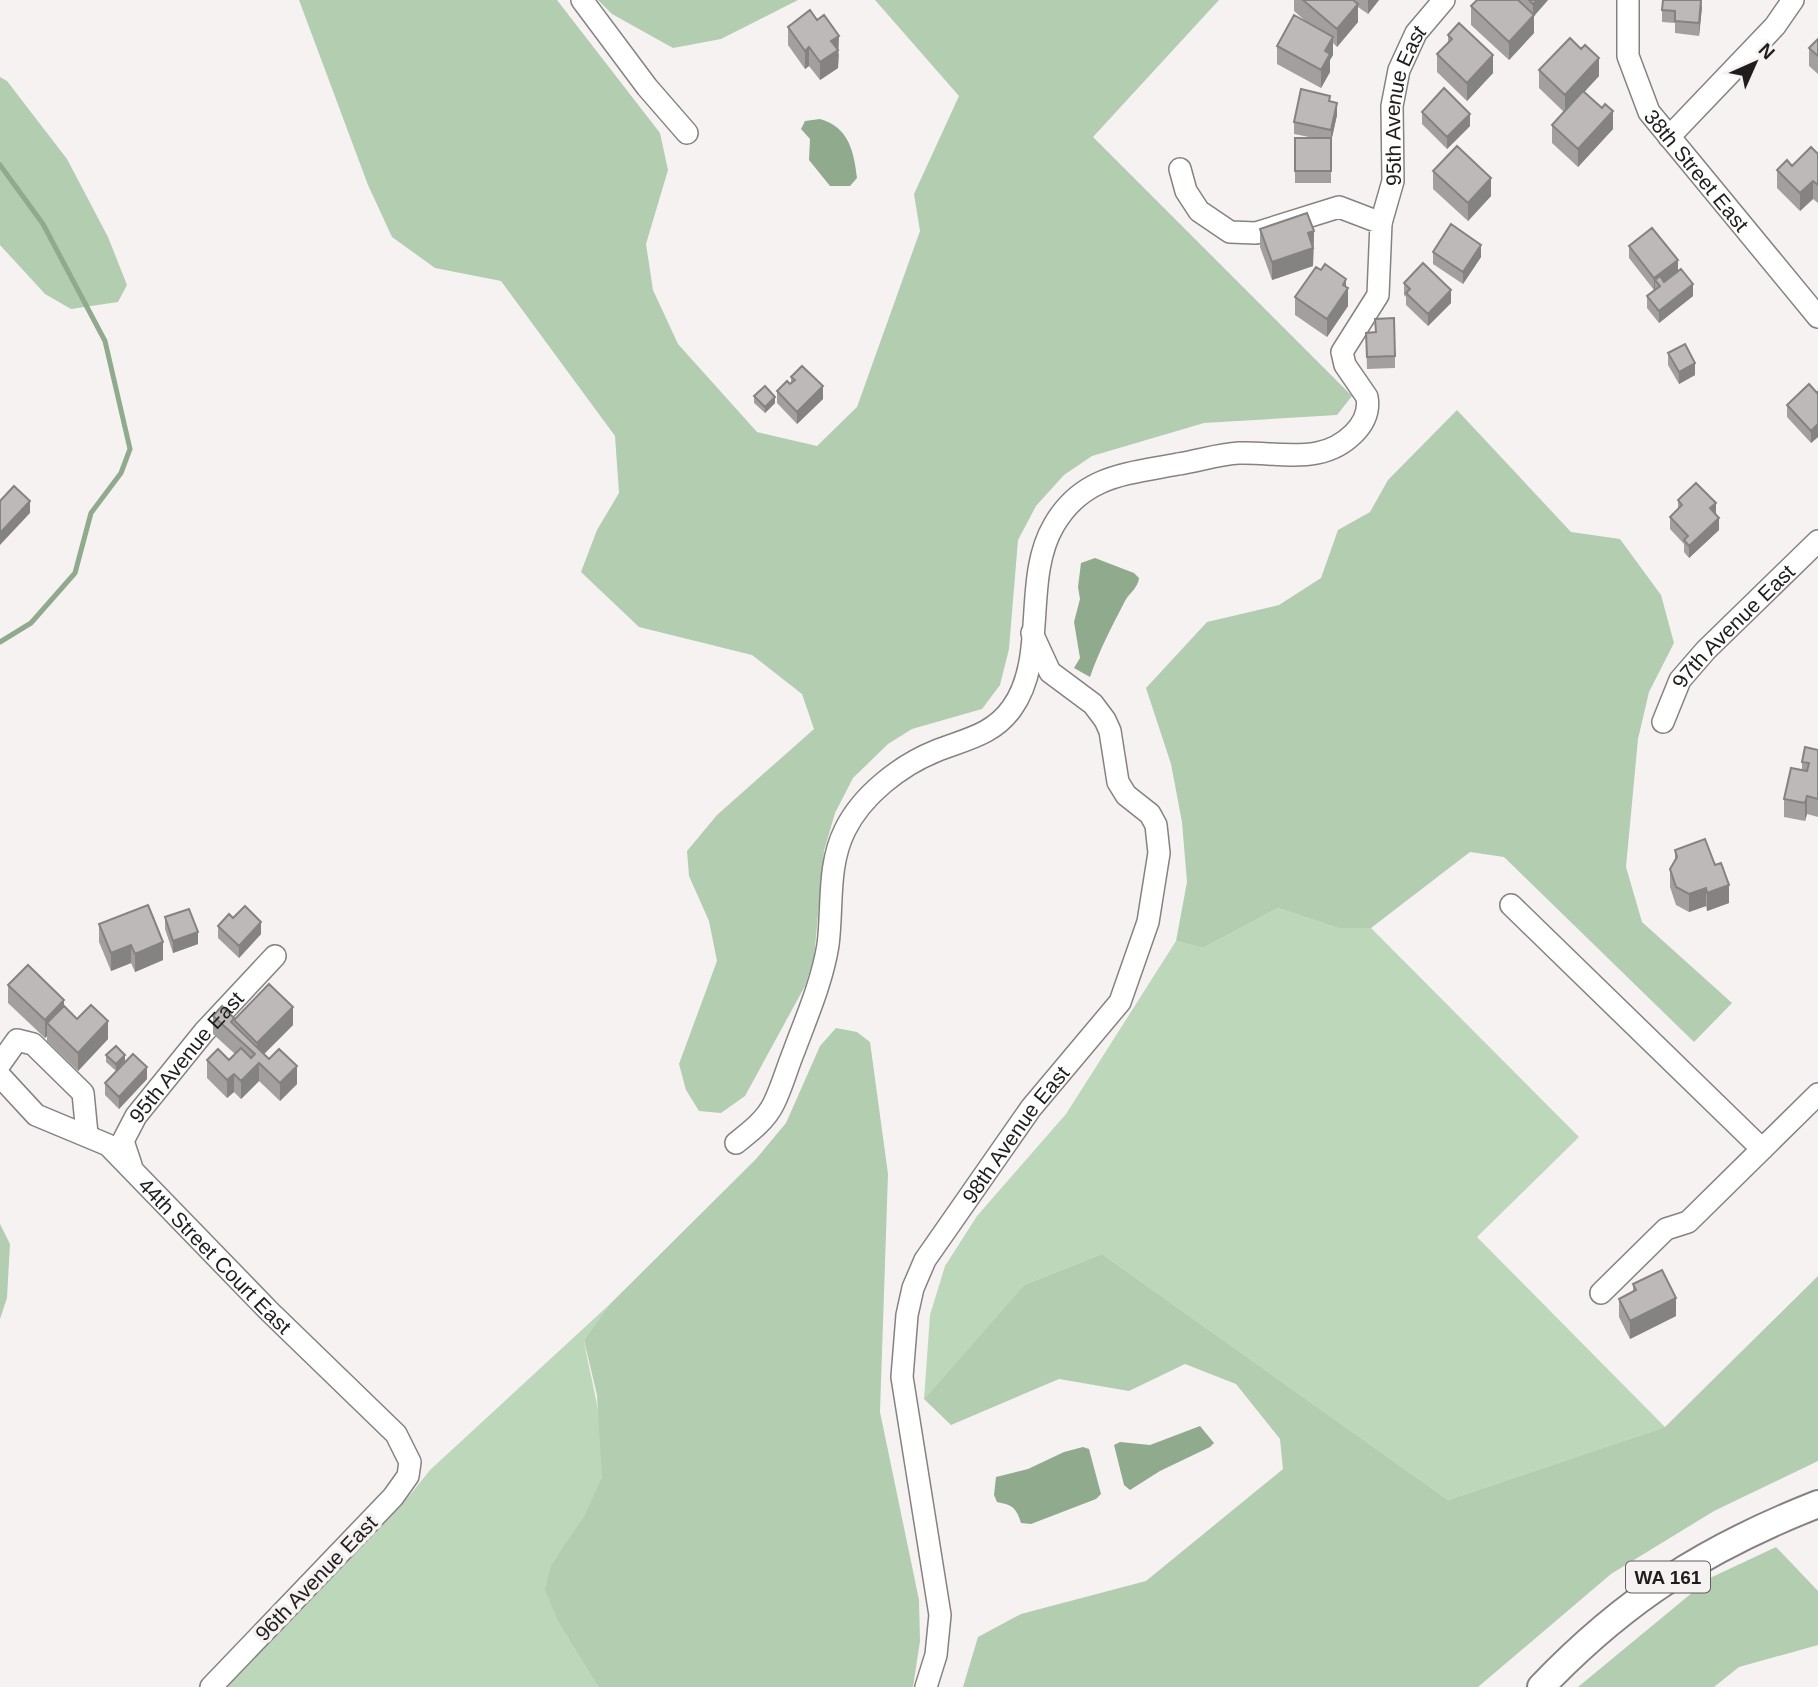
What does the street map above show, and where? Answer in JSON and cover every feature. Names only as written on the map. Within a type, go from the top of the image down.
[{"type":"main road","name":"WA 161","points":[[1541,1687],[1626,1606],[1674,1573],[1762,1526],[1818,1504]]},
{"type":"street","points":[[582,0],[647,87],[687,133]]},
{"type":"street","name":"95th Avenue East","points":[[1032,633],[1039,566],[1047,539],[1070,503],[1093,485],[1107,478],[1237,453],[1316,454],[1336,447],[1354,433],[1365,418],[1368,404],[1365,390],[1345,365],[1342,352],[1378,295],[1381,223],[1393,181],[1392,106],[1399,69],[1416,33],[1444,0]]},
{"type":"street","name":"38th Street East","points":[[1628,0],[1626,37],[1633,76],[1648,113],[1818,317]]},
{"type":"street","points":[[1669,137],[1775,26],[1793,0]]},
{"type":"street","points":[[1180,169],[1186,191],[1199,211],[1230,232],[1256,233],[1339,207],[1381,223]]},
{"type":"street","name":"97th Avenue East","points":[[1664,722],[1672,694],[1680,680],[1706,650],[1818,541]]},
{"type":"street","points":[[736,1143],[754,1128],[774,1104],[813,1001],[828,941],[833,872],[845,830],[868,799],[897,773],[933,752],[984,734],[1006,716],[1026,679],[1032,633]]},
{"type":"street","name":"98th Avenue East","points":[[926,1687],[936,1655],[940,1615],[902,1377],[903,1346],[913,1288],[925,1260],[1031,1108],[1120,1003],[1148,922],[1159,853],[1156,825],[1150,814],[1126,795],[1118,782],[1110,731],[1105,720],[1093,704],[1050,672],[1032,633]]},
{"type":"street","points":[[1510,905],[1762,1149]]},
{"type":"street","name":"95th Avenue East","points":[[132,1167],[122,1141],[136,1116],[204,1032],[275,956]]},
{"type":"street","points":[[0,1064],[17,1041],[33,1044],[83,1093],[87,1134]]},
{"type":"street","name":"44th Street Court East","points":[[0,1076],[36,1115],[108,1145],[132,1167],[269,1311],[396,1434],[410,1462]]},
{"type":"street","points":[[1601,1293],[1666,1229],[1688,1222],[1818,1094]]},
{"type":"street","name":"96th Avenue East","points":[[211,1687],[393,1497],[408,1476],[410,1462]]},
{"type":"shaded area","points":[[299,0],[557,0],[660,133],[668,170],[646,244],[653,290],[678,344],[757,432],[817,446],[857,407],[920,231],[914,194],[959,96],[875,0],[1219,0],[1093,137],[1352,396],[1337,415],[1204,423],[1092,456],[1064,475],[1036,506],[1018,540],[1009,649],[1000,685],[982,709],[912,729],[888,744],[853,778],[835,813],[824,851],[814,958],[805,986],[745,1096],[721,1113],[699,1111],[686,1090],[679,1064],[717,961],[709,921],[689,876],[687,851],[717,815],[814,729],[802,694],[752,655],[639,627],[581,572],[597,530],[619,493],[615,436],[501,281],[435,268],[392,237],[368,185]]},
{"type":"shaded area","points":[[598,0],[798,0],[721,39],[673,48],[612,14]]},
{"type":"shaded area","points":[[0,77],[7,81],[67,159],[108,237],[127,285],[118,302],[71,309],[45,294],[0,245]]},
{"type":"shaded area","points":[[820,119],[838,128],[852,150],[857,178],[850,186],[830,186],[809,160],[810,139],[801,129],[805,121]]},
{"type":"shaded area","points":[[1457,410],[1571,532],[1620,539],[1661,595],[1674,643],[1649,692],[1638,739],[1626,867],[1642,922],[1732,1003],[1694,1042],[1504,857],[1470,852],[1371,928],[1338,928],[1278,908],[1203,948],[1176,941],[1187,882],[1182,822],[1171,764],[1146,688],[1207,622],[1279,605],[1321,578],[1338,530],[1370,512],[1388,480]]},
{"type":"shaded area","points":[[1095,558],[1134,573],[1139,578],[1111,629],[1090,677],[1074,668],[1080,658],[1074,622],[1080,599],[1078,587],[1081,563]]},
{"type":"shaded area","points":[[1278,908],[1338,928],[1371,928],[1579,1137],[1477,1237],[1665,1427],[1448,1500],[1102,1254],[1024,1285],[924,1399],[930,1315],[945,1266],[977,1216],[1066,1114],[1176,941],[1203,948]]},
{"type":"shaded area","points":[[836,1028],[857,1032],[870,1042],[888,1174],[880,1412],[919,1600],[920,1641],[913,1687],[598,1687],[560,1625],[545,1590],[551,1565],[585,1515],[602,1477],[597,1395],[584,1340],[610,1304],[756,1159],[786,1123],[820,1046]]},
{"type":"shaded area","points":[[0,1224],[10,1244],[7,1298],[0,1319]]},
{"type":"shaded area","points":[[1102,1254],[1448,1500],[1665,1427],[1818,1276],[1818,1461],[1714,1511],[1611,1574],[1478,1687],[963,1687],[978,1637],[1021,1614],[1146,1581],[1283,1469],[1280,1439],[1236,1384],[1185,1364],[1129,1391],[1059,1379],[951,1425],[924,1399],[1024,1285]]},
{"type":"shaded area","points":[[610,1304],[584,1340],[602,1441],[600,1486],[582,1522],[551,1565],[560,1625],[598,1687],[226,1687],[409,1496],[430,1470]]},
{"type":"shaded area","points":[[1200,1426],[1214,1443],[1210,1447],[1160,1471],[1130,1490],[1124,1485],[1114,1445],[1120,1442],[1150,1445]]},
{"type":"shaded area","points":[[1083,1447],[1089,1449],[1101,1494],[1096,1499],[1031,1524],[1021,1523],[1013,1508],[997,1502],[994,1495],[996,1477],[1028,1469],[1064,1452]]},
{"type":"shaded area","points":[[1776,1547],[1818,1591],[1818,1645],[1739,1667],[1714,1687],[1578,1687],[1710,1578]]},
{"type":"building","points":[[1303,0],[1353,0],[1358,4],[1337,29]]},
{"type":"building","points":[[1477,0],[1518,0],[1534,15],[1509,42],[1471,6]]},
{"type":"building","points":[[1663,0],[1701,0],[1699,23],[1675,21],[1675,11],[1662,10]]},
{"type":"building","points":[[810,10],[817,20],[824,15],[839,36],[831,41],[838,50],[820,62],[809,47],[805,51],[788,27]]},
{"type":"building","points":[[1294,15],[1333,37],[1325,51],[1330,54],[1321,70],[1277,46]]},
{"type":"building","points":[[1459,23],[1493,55],[1467,83],[1437,54],[1452,39],[1448,35]]},
{"type":"building","points":[[1570,38],[1581,49],[1585,45],[1599,58],[1565,95],[1539,70]]},
{"type":"building","points":[[1818,39],[1818,56],[1809,48]]},
{"type":"building","points":[[1444,88],[1470,114],[1447,137],[1422,112]]},
{"type":"building","points":[[1301,89],[1330,96],[1329,101],[1337,103],[1331,130],[1294,122]]},
{"type":"building","points":[[1583,91],[1602,108],[1605,104],[1613,111],[1578,149],[1552,125]]},
{"type":"building","points":[[1295,138],[1331,138],[1331,171],[1295,171]]},
{"type":"building","points":[[1457,146],[1491,178],[1468,203],[1433,171]]},
{"type":"building","points":[[1811,147],[1818,154],[1818,185],[1813,181],[1800,193],[1777,170],[1787,160],[1792,166]]},
{"type":"building","points":[[1307,213],[1314,231],[1308,233],[1313,248],[1272,262],[1260,229]]},
{"type":"building","points":[[1451,224],[1481,245],[1463,272],[1433,252]]},
{"type":"building","points":[[1652,228],[1678,260],[1654,278],[1629,246]]},
{"type":"building","points":[[1423,263],[1451,290],[1428,314],[1406,293],[1410,289],[1404,283]]},
{"type":"building","points":[[1325,264],[1346,279],[1343,285],[1348,288],[1327,319],[1295,297],[1316,267],[1321,270]]},
{"type":"building","points":[[1681,269],[1693,284],[1659,311],[1647,296],[1660,286],[1655,280],[1660,276],[1664,282]]},
{"type":"building","points":[[1394,318],[1395,356],[1367,357],[1366,333],[1376,332],[1375,319]]},
{"type":"building","points":[[1685,344],[1695,363],[1679,372],[1668,353]]},
{"type":"building","points":[[802,366],[823,386],[797,412],[777,391],[787,381],[790,384],[795,380],[791,377]]},
{"type":"building","points":[[1809,384],[1818,392],[1818,424],[1811,431],[1787,405]]},
{"type":"building","points":[[765,386],[775,397],[765,407],[754,396]]},
{"type":"building","points":[[1696,483],[1716,503],[1710,508],[1719,518],[1689,546],[1684,540],[1688,536],[1670,517],[1682,505],[1678,500]]},
{"type":"building","points":[[14,486],[30,501],[0,533],[0,501]]},
{"type":"building","points":[[1805,747],[1818,750],[1818,799],[1807,796],[1805,803],[1784,799],[1791,768],[1807,771],[1809,763],[1802,762]]},
{"type":"building","points":[[1705,839],[1715,865],[1721,863],[1729,885],[1707,893],[1706,888],[1689,894],[1676,887],[1670,869],[1677,857],[1675,850]]},
{"type":"building","points":[[148,905],[163,942],[135,954],[131,945],[111,953],[99,924]]},
{"type":"building","points":[[245,906],[261,922],[239,946],[218,926],[229,914],[233,918]]},
{"type":"building","points":[[189,909],[198,932],[173,941],[165,917]]},
{"type":"building","points":[[28,965],[64,1000],[45,1020],[8,985]]},
{"type":"building","points":[[269,984],[293,1007],[257,1043],[234,1020]]},
{"type":"building","points":[[91,1005],[108,1021],[78,1053],[47,1023],[64,1006],[77,1019]]},
{"type":"building","points":[[222,1006],[234,1018],[231,1022],[269,1059],[279,1049],[297,1066],[280,1083],[259,1063],[241,1081],[234,1074],[227,1080],[207,1060],[218,1049],[229,1060],[241,1048],[251,1058],[255,1054],[213,1016]]},
{"type":"building","points":[[116,1046],[125,1055],[116,1064],[106,1055]]},
{"type":"building","points":[[133,1054],[147,1067],[119,1097],[105,1083]]},
{"type":"building","points":[[1662,1270],[1676,1298],[1630,1321],[1619,1299],[1636,1290],[1633,1284]]},
{"type":"waterway","points":[[0,165],[43,224],[105,341],[130,449],[121,473],[91,513],[75,573],[31,623],[0,642]]}]
